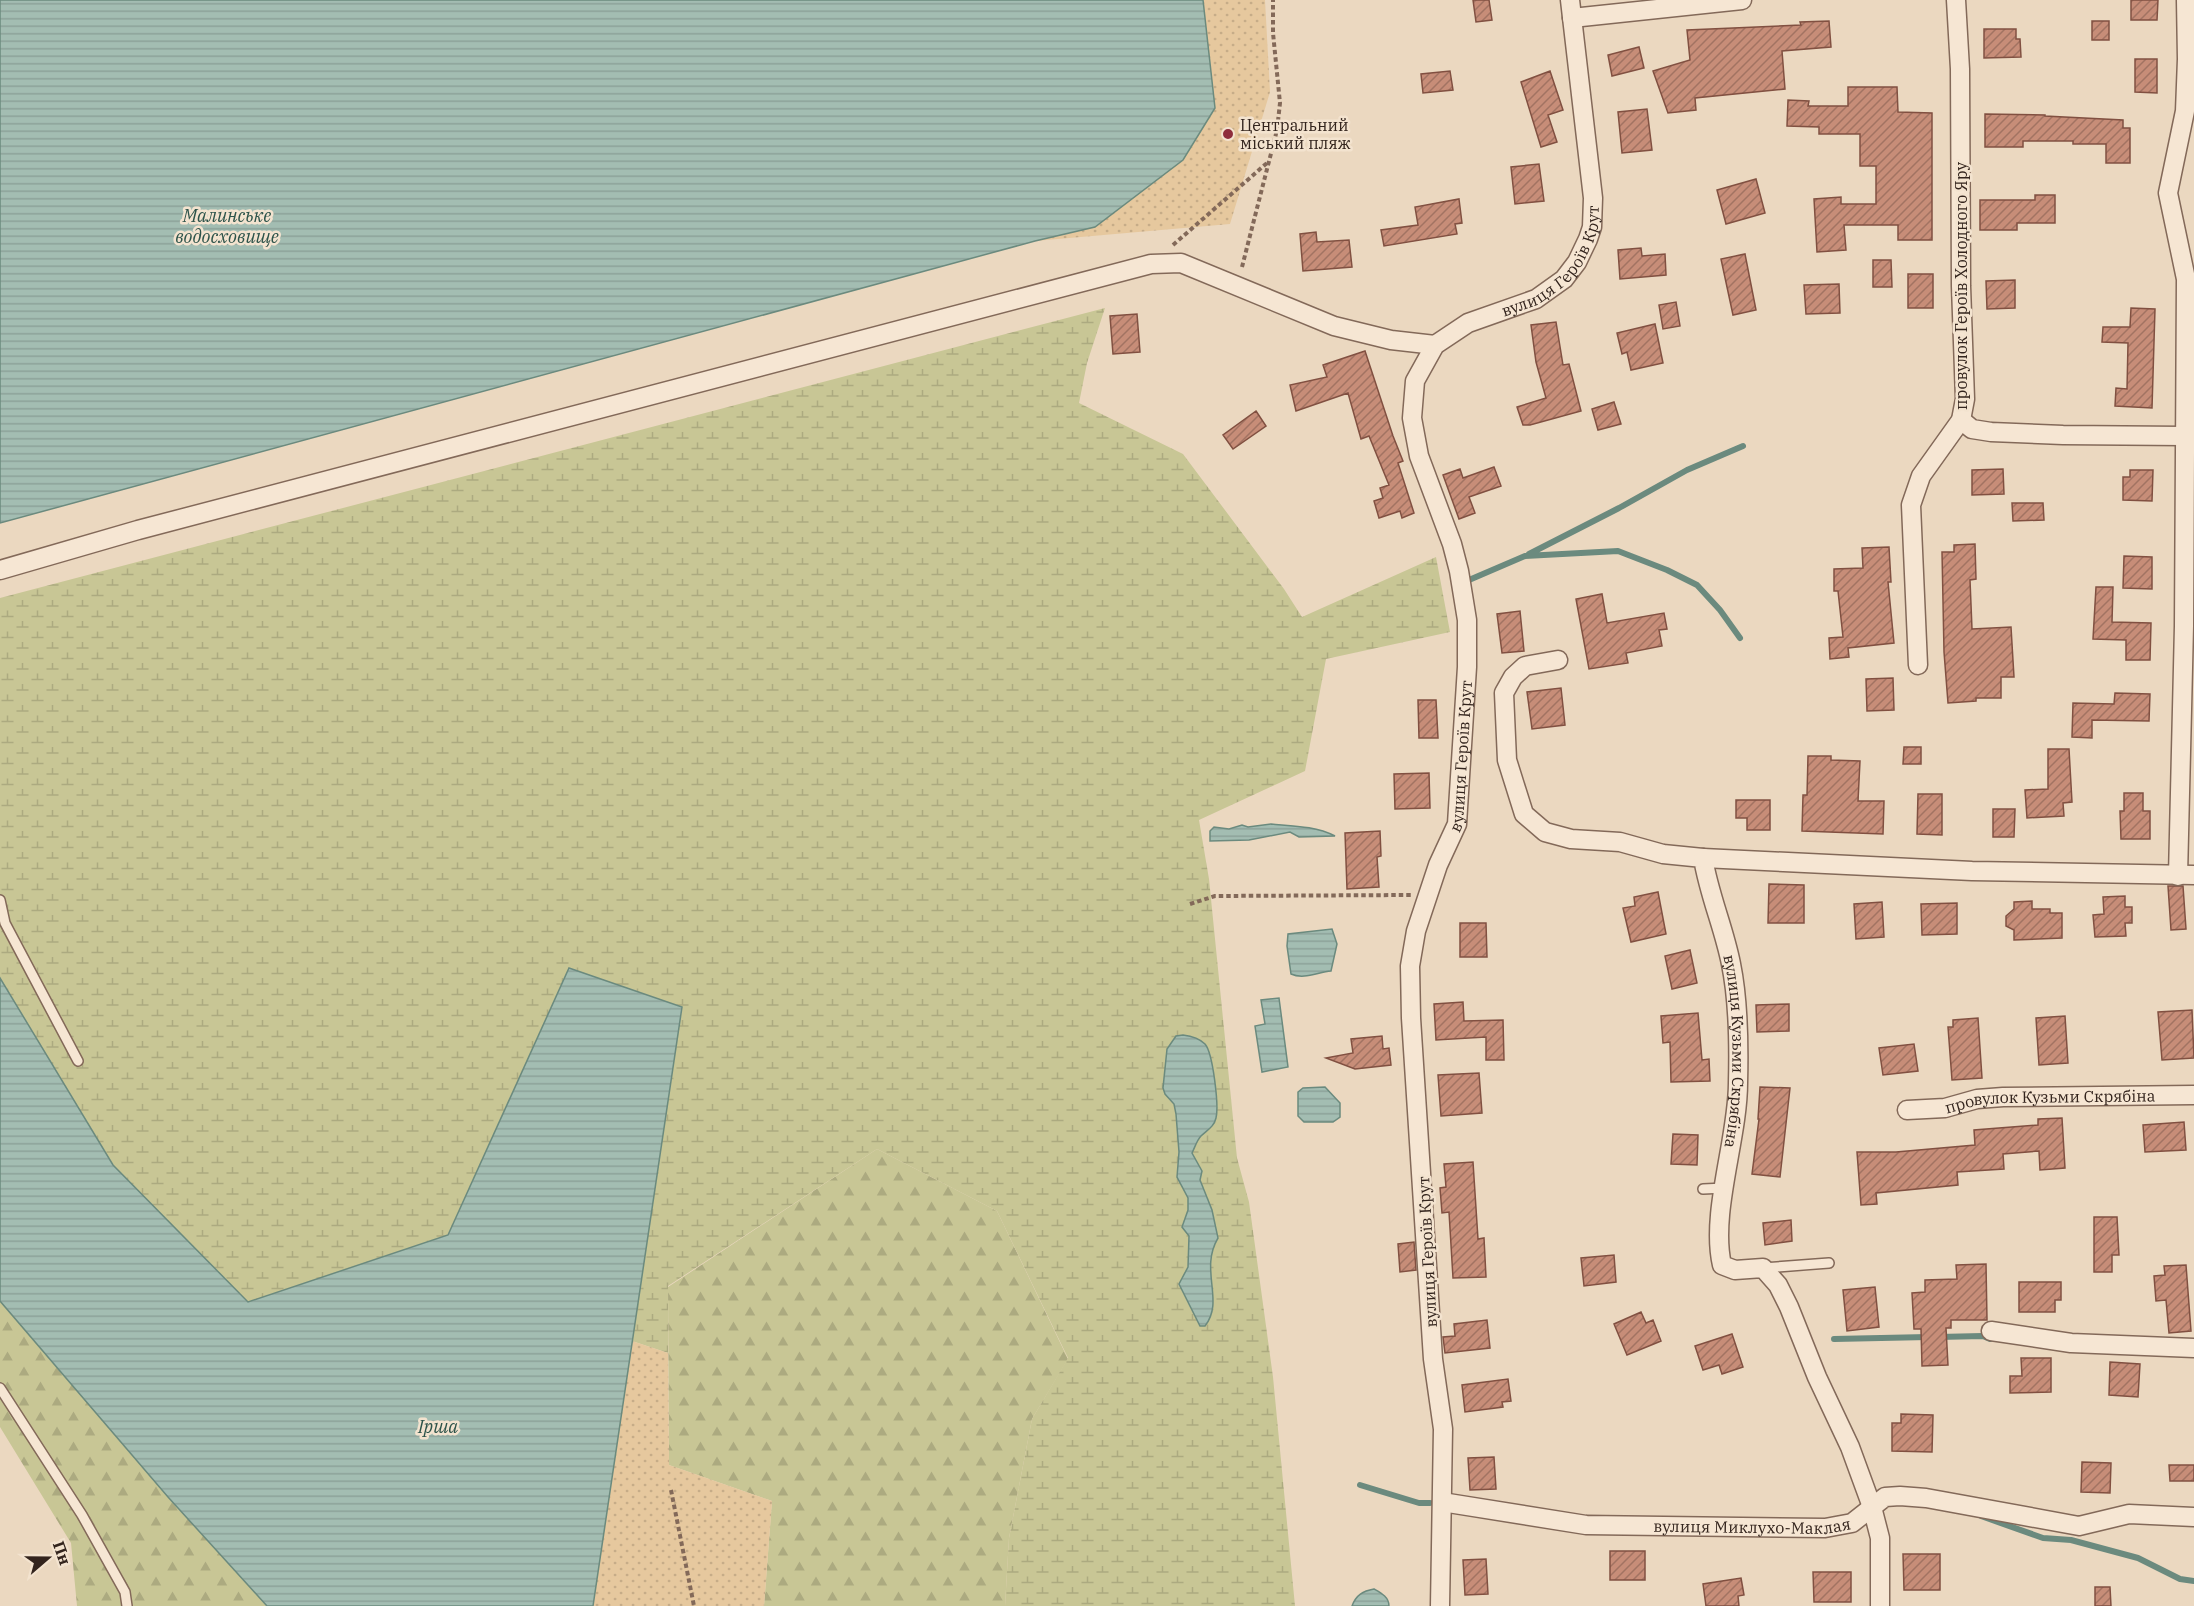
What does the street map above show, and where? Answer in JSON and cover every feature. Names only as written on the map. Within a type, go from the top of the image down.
[{"type":"street","points":[[1571,9],[1742,0]]},
{"type":"street","name":"провулок Героїв Холодного Яру","points":[[1918,665],[1911,506],[1921,477],[1961,420],[1965,399],[1961,286],[1961,90],[1956,0]]},
{"type":"street","points":[[1558,660],[1526,666],[1513,677],[1504,693],[1507,760],[1524,814],[1545,832],[1570,839],[1620,842],[1663,854],[1703,858],[1972,871],[2186,875],[2184,436],[2186,279],[2168,193],[2185,111],[2186,0]]},
{"type":"street","name":"вулиця Героїв Крут","points":[[1440,1606],[1442,1414],[1433,1359],[1411,1018],[1410,966],[1416,931],[1427,895],[1457,824],[1467,667],[1467,620],[1452,544],[1419,456],[1412,418],[1415,381],[1435,345],[1468,323],[1527,303],[1545,294],[1570,271],[1588,239],[1592,227],[1593,198],[1571,9]]},
{"type":"street","points":[[0,570],[138,530],[1151,264],[1181,263],[1334,326],[1391,340],[1435,345]]},
{"type":"street","points":[[1961,420],[1972,429],[1990,432],[2184,436]]},
{"type":"street","name":"вулиця Кузьми Скрябіна","points":[[1703,858],[1731,965],[1736,1011],[1738,1107],[1725,1188],[1719,1251],[1722,1265],[1735,1270],[1763,1268]]},
{"type":"street","name":"провулок Кузьми Скрябіна","points":[[1907,1110],[1945,1108],[1977,1099],[2003,1097],[2194,1095]]},
{"type":"street","points":[[1763,1268],[1778,1285],[1790,1307],[1817,1377],[1850,1447],[1872,1507],[1880,1538],[1880,1606]]},
{"type":"street","points":[[1992,1331],[2070,1343],[2194,1348]]},
{"type":"street","name":"вулиця Миклухо-Маклая","points":[[1442,1502],[1587,1526],[1825,1528],[1852,1523],[1885,1497],[1900,1496],[1926,1498],[2079,1526],[2129,1514],[2194,1517]]},
{"type":"lane","points":[[0,900],[5,923],[78,1061]]},
{"type":"lane","points":[[1703,1189],[1725,1188]]},
{"type":"lane","points":[[1763,1268],[1829,1263]]},
{"type":"lane","points":[[0,1388],[82,1515],[124,1592],[127,1606]]},
{"type":"path","points":[[1237,287],[1277,130],[1280,103],[1273,0]]},
{"type":"path","points":[[1151,264],[1268,163]]},
{"type":"path","points":[[1191,904],[1215,896],[1427,895]]},
{"type":"path","points":[[671,1490],[694,1606]]},
{"type":"green space","points":[[1105,308],[1087,363],[1079,403],[1183,454],[1284,589],[1302,617],[1436,557],[1450,632],[1326,659],[1305,771],[1199,820],[1209,879],[1237,1158],[1249,1202],[1273,1377],[1295,1606],[1005,1606],[1009,1538],[1032,1419],[1068,1358],[997,1211],[877,1149],[668,1286],[668,1353],[632,1341],[682,1008],[569,969],[448,1235],[248,1302],[113,1165],[0,978],[0,598]]},
{"type":"green space","points":[[877,1149],[997,1211],[1068,1359],[1032,1419],[1009,1538],[1005,1606],[764,1606],[772,1501],[669,1465],[668,1287]]},
{"type":"green space","points":[[0,1301],[168,1497],[267,1606],[77,1606],[71,1543],[0,1427]]},
{"type":"sand","name":"Центральний міський пляж","points":[[1203,0],[1265,0],[1270,92],[1230,224],[1035,241],[1095,227],[1214,108]]},
{"type":"sand","points":[[632,1341],[668,1353],[669,1465],[772,1501],[764,1606],[593,1606]]},
{"type":"water","name":"Малинське водосховище","points":[[0,0],[1203,0],[1215,108],[1183,160],[1095,227],[1035,241],[0,523]]},
{"type":"water","points":[[1271,824],[1312,828],[1335,836],[1299,837],[1290,832],[1249,840],[1210,841],[1210,831],[1214,827],[1229,829],[1242,825],[1248,827]]},
{"type":"water","points":[[1332,929],[1337,944],[1331,971],[1306,976],[1291,974],[1287,946],[1288,934]]},
{"type":"water","name":"Ірша","points":[[569,968],[682,1007],[593,1606],[267,1606],[168,1497],[0,1301],[0,978],[113,1165],[248,1302],[448,1235]]},
{"type":"water","points":[[1279,998],[1288,1067],[1262,1072],[1255,1026],[1265,1024],[1261,1000]]},
{"type":"water","points":[[1183,1035],[1200,1040],[1208,1049],[1216,1092],[1215,1121],[1200,1138],[1192,1153],[1202,1171],[1200,1180],[1212,1210],[1218,1238],[1211,1262],[1213,1306],[1211,1316],[1205,1326],[1200,1326],[1179,1284],[1188,1267],[1189,1236],[1182,1227],[1188,1210],[1188,1198],[1177,1177],[1179,1152],[1174,1104],[1163,1088],[1167,1049],[1176,1036]]},
{"type":"water","points":[[1325,1087],[1340,1103],[1340,1117],[1333,1122],[1304,1122],[1298,1116],[1298,1092],[1303,1088]]},
{"type":"water","points":[[1374,1589],[1386,1598],[1389,1606],[1352,1606],[1360,1594]]},
{"type":"building","points":[[1473,0],[1489,0],[1492,20],[1476,22]]},
{"type":"building","points":[[2131,0],[2158,0],[2157,20],[2131,20]]},
{"type":"building","points":[[1829,21],[1831,47],[1782,51],[1785,89],[1695,98],[1696,110],[1668,113],[1653,71],[1690,60],[1687,30],[1801,25],[1800,22]]},
{"type":"building","points":[[2092,21],[2109,21],[2109,40],[2092,40]]},
{"type":"building","points":[[1984,29],[2016,29],[2016,39],[2020,39],[2021,57],[1984,58]]},
{"type":"building","points":[[1639,47],[1644,68],[1612,76],[1608,55]]},
{"type":"building","points":[[2135,59],[2157,59],[2157,93],[2135,92]]},
{"type":"building","points":[[1450,71],[1453,90],[1423,93],[1421,74]]},
{"type":"building","points":[[1550,71],[1563,110],[1548,115],[1557,142],[1541,147],[1521,82]]},
{"type":"building","points":[[1848,87],[1897,87],[1898,112],[1932,113],[1932,240],[1898,240],[1898,225],[1844,225],[1846,250],[1817,252],[1814,199],[1841,197],[1841,204],[1876,204],[1876,166],[1860,166],[1860,134],[1819,134],[1819,127],[1787,126],[1788,100],[1809,101],[1808,106],[1848,106]]},
{"type":"building","points":[[1647,109],[1652,150],[1622,153],[1618,112]]},
{"type":"building","points":[[1985,114],[2123,120],[2123,128],[2130,128],[2130,163],[2106,163],[2106,144],[2073,144],[2073,141],[2023,141],[2023,147],[1985,147]]},
{"type":"building","points":[[1539,164],[1544,201],[1515,204],[1511,167]]},
{"type":"building","points":[[1756,179],[1765,213],[1726,224],[1717,190]]},
{"type":"building","points":[[2035,195],[2055,195],[2055,223],[2017,223],[2017,230],[1980,230],[1980,200],[2035,200]]},
{"type":"building","points":[[1459,199],[1462,223],[1455,224],[1457,234],[1384,246],[1381,230],[1418,225],[1415,207]]},
{"type":"building","points":[[1316,232],[1317,242],[1349,240],[1352,267],[1303,271],[1300,234]]},
{"type":"building","points":[[1641,248],[1642,256],[1665,254],[1666,275],[1620,279],[1618,250]]},
{"type":"building","points":[[1745,254],[1756,310],[1733,315],[1721,259]]},
{"type":"building","points":[[1873,260],[1891,260],[1892,287],[1873,287]]},
{"type":"building","points":[[1908,274],[1933,274],[1933,308],[1908,308]]},
{"type":"building","points":[[2015,280],[2015,308],[1987,309],[1986,281]]},
{"type":"building","points":[[1839,284],[1840,313],[1806,314],[1804,285]]},
{"type":"building","points":[[1676,302],[1680,326],[1663,329],[1659,305]]},
{"type":"building","points":[[2131,308],[2155,309],[2152,408],[2115,406],[2116,388],[2127,389],[2128,343],[2102,342],[2103,327],[2130,327]]},
{"type":"building","points":[[1137,314],[1140,352],[1113,354],[1110,316]]},
{"type":"building","points":[[1556,322],[1563,365],[1569,364],[1581,411],[1523,425],[1517,407],[1546,398],[1536,362],[1531,325]]},
{"type":"building","points":[[1655,324],[1663,363],[1631,370],[1627,352],[1622,354],[1617,333]]},
{"type":"building","points":[[1365,351],[1403,461],[1398,463],[1414,513],[1402,518],[1400,511],[1379,518],[1374,501],[1383,498],[1380,488],[1389,485],[1369,436],[1361,439],[1348,393],[1296,411],[1290,385],[1327,377],[1323,365]]},
{"type":"building","points":[[1614,402],[1621,424],[1598,430],[1592,409]]},
{"type":"building","points":[[1256,411],[1266,426],[1233,449],[1223,435]]},
{"type":"building","points":[[1494,467],[1501,486],[1469,497],[1475,513],[1459,519],[1443,475],[1460,469],[1463,478]]},
{"type":"building","points":[[2003,469],[2004,494],[1972,495],[1972,470]]},
{"type":"building","points":[[2130,470],[2153,470],[2152,501],[2123,500],[2123,477],[2130,477]]},
{"type":"building","points":[[2012,503],[2043,503],[2044,520],[2013,521]]},
{"type":"building","points":[[1975,544],[1976,579],[1970,580],[1972,629],[2011,627],[2014,677],[2001,677],[2001,698],[1976,698],[1976,701],[1948,703],[1944,652],[1942,552],[1954,552],[1954,545]]},
{"type":"building","points":[[1889,547],[1891,582],[1888,582],[1894,643],[1848,648],[1849,657],[1830,659],[1829,638],[1843,637],[1838,591],[1834,591],[1834,569],[1863,568],[1862,548]]},
{"type":"building","points":[[2124,556],[2152,557],[2152,589],[2123,588]]},
{"type":"building","points":[[2096,587],[2113,587],[2112,622],[2151,623],[2150,660],[2126,660],[2126,640],[2093,639]]},
{"type":"building","points":[[1602,594],[1607,623],[1664,613],[1667,629],[1659,630],[1662,646],[1626,653],[1628,663],[1589,669],[1576,599]]},
{"type":"building","points":[[1520,611],[1524,651],[1502,653],[1497,614]]},
{"type":"building","points":[[1893,678],[1894,710],[1867,711],[1866,679]]},
{"type":"building","points":[[1561,688],[1565,725],[1532,729],[1527,692]]},
{"type":"building","points":[[2115,693],[2150,694],[2149,721],[2092,720],[2092,738],[2072,737],[2073,703],[2114,704]]},
{"type":"building","points":[[1418,700],[1436,700],[1438,738],[1419,738]]},
{"type":"building","points":[[1904,747],[1921,747],[1921,764],[1903,764]]},
{"type":"building","points":[[2048,749],[2069,749],[2072,802],[2063,803],[2064,816],[2027,818],[2025,790],[2048,789]]},
{"type":"building","points":[[1808,756],[1831,756],[1831,760],[1860,761],[1858,801],[1884,801],[1883,834],[1802,831],[1803,795],[1807,795]]},
{"type":"building","points":[[1429,773],[1430,808],[1395,809],[1394,774]]},
{"type":"building","points":[[2124,793],[2143,793],[2143,811],[2150,811],[2150,839],[2121,839],[2120,811],[2124,811]]},
{"type":"building","points":[[1918,794],[1942,794],[1942,835],[1917,834]]},
{"type":"building","points":[[1736,800],[1770,800],[1770,830],[1747,830],[1747,818],[1736,818]]},
{"type":"building","points":[[1993,809],[2015,809],[2014,837],[1993,837]]},
{"type":"building","points":[[1380,831],[1381,856],[1377,857],[1379,887],[1347,889],[1345,833]]},
{"type":"building","points":[[1769,884],[1804,885],[1804,923],[1768,923]]},
{"type":"building","points":[[2168,886],[2183,886],[2186,929],[2171,930]]},
{"type":"building","points":[[1658,892],[1666,934],[1631,942],[1623,908],[1635,906],[1634,897]]},
{"type":"building","points":[[2125,896],[2125,907],[2132,907],[2132,923],[2125,923],[2126,936],[2095,937],[2093,915],[2104,914],[2103,897]]},
{"type":"building","points":[[2032,901],[2032,909],[2050,909],[2050,913],[2062,913],[2062,938],[2014,940],[2014,930],[2006,926],[2006,916],[2014,909],[2014,902]]},
{"type":"building","points":[[1882,902],[1884,937],[1856,939],[1854,904]]},
{"type":"building","points":[[1957,903],[1957,934],[1922,935],[1921,904]]},
{"type":"building","points":[[1460,923],[1486,923],[1487,957],[1460,957]]},
{"type":"building","points":[[1690,950],[1697,983],[1672,989],[1665,956]]},
{"type":"building","points":[[1463,1002],[1464,1021],[1503,1020],[1504,1060],[1486,1060],[1486,1037],[1436,1040],[1434,1004]]},
{"type":"building","points":[[1789,1004],[1789,1031],[1757,1032],[1756,1005]]},
{"type":"building","points":[[2192,1010],[2194,1058],[2162,1060],[2158,1012]]},
{"type":"building","points":[[1698,1013],[1702,1060],[1709,1059],[1710,1081],[1671,1082],[1670,1042],[1663,1043],[1661,1016]]},
{"type":"building","points":[[2065,1016],[2068,1063],[2039,1065],[2036,1018]]},
{"type":"building","points":[[1978,1018],[1982,1078],[1952,1080],[1948,1027],[1953,1027],[1953,1020]]},
{"type":"building","points":[[1382,1036],[1383,1049],[1389,1048],[1391,1065],[1355,1069],[1326,1058],[1353,1053],[1351,1039]]},
{"type":"building","points":[[1914,1044],[1918,1071],[1883,1075],[1879,1048]]},
{"type":"building","points":[[1479,1073],[1482,1113],[1441,1116],[1438,1075]]},
{"type":"building","points":[[1760,1087],[1790,1088],[1780,1177],[1752,1174],[1759,1119]]},
{"type":"building","points":[[2062,1118],[2065,1168],[2040,1170],[2039,1151],[2003,1154],[2004,1169],[1957,1172],[1958,1185],[1876,1193],[1877,1204],[1861,1205],[1857,1152],[1896,1152],[1975,1145],[1974,1130],[2038,1125],[2038,1119]]},
{"type":"building","points":[[2184,1122],[2186,1150],[2145,1152],[2143,1125]]},
{"type":"building","points":[[1673,1134],[1698,1135],[1697,1165],[1671,1164]]},
{"type":"building","points":[[1473,1162],[1478,1239],[1484,1238],[1486,1277],[1453,1278],[1449,1212],[1442,1213],[1440,1188],[1446,1187],[1444,1164]]},
{"type":"building","points":[[2094,1217],[2117,1217],[2119,1255],[2112,1255],[2112,1272],[2094,1272]]},
{"type":"building","points":[[1791,1220],[1792,1241],[1765,1245],[1763,1223]]},
{"type":"building","points":[[1414,1242],[1416,1270],[1400,1272],[1398,1244]]},
{"type":"building","points":[[1614,1255],[1616,1282],[1584,1286],[1581,1258]]},
{"type":"building","points":[[1986,1264],[1987,1320],[1951,1320],[1951,1328],[1946,1328],[1948,1365],[1922,1366],[1921,1329],[1914,1329],[1912,1293],[1925,1292],[1925,1280],[1957,1279],[1956,1265]]},
{"type":"building","points":[[2186,1265],[2191,1331],[2169,1333],[2166,1300],[2156,1301],[2154,1276],[2165,1275],[2164,1266]]},
{"type":"building","points":[[2019,1282],[2061,1282],[2061,1300],[2055,1300],[2055,1312],[2019,1312]]},
{"type":"building","points":[[1875,1287],[1879,1327],[1847,1331],[1843,1290]]},
{"type":"building","points":[[1641,1312],[1646,1323],[1653,1320],[1661,1341],[1627,1355],[1614,1324]]},
{"type":"building","points":[[1487,1320],[1490,1348],[1445,1353],[1443,1337],[1455,1336],[1454,1324]]},
{"type":"building","points":[[1732,1334],[1743,1367],[1722,1374],[1719,1365],[1703,1370],[1695,1346]]},
{"type":"building","points":[[2021,1358],[2051,1358],[2051,1392],[2010,1393],[2010,1376],[2022,1376]]},
{"type":"building","points":[[2110,1362],[2140,1364],[2138,1397],[2109,1395]]},
{"type":"building","points":[[1508,1379],[1511,1401],[1502,1402],[1503,1407],[1465,1412],[1462,1385]]},
{"type":"building","points":[[1901,1414],[1933,1415],[1932,1452],[1892,1451],[1892,1423],[1901,1423]]},
{"type":"building","points":[[1494,1457],[1496,1489],[1470,1490],[1468,1458]]},
{"type":"building","points":[[2082,1462],[2111,1463],[2110,1493],[2081,1492]]},
{"type":"building","points":[[2169,1465],[2194,1465],[2194,1481],[2170,1481]]},
{"type":"building","points":[[1610,1551],[1645,1551],[1645,1580],[1610,1580]]},
{"type":"building","points":[[1903,1554],[1940,1554],[1940,1590],[1904,1590]]},
{"type":"building","points":[[1486,1559],[1488,1594],[1465,1595],[1463,1560]]},
{"type":"building","points":[[1813,1572],[1851,1572],[1851,1602],[1814,1602]]},
{"type":"building","points":[[1741,1578],[1744,1595],[1738,1596],[1739,1606],[1706,1606],[1703,1584]]},
{"type":"building","points":[[2095,1587],[2110,1587],[2111,1606],[2095,1606]]},
{"type":"waterway","points":[[1529,554],[1687,470],[1743,446]]},
{"type":"waterway","points":[[1469,580],[1525,556],[1618,551],[1667,570],[1697,585],[1720,610],[1740,638]]},
{"type":"waterway","points":[[1938,1337],[1983,1336],[1990,1339]]},
{"type":"waterway","points":[[1834,1339],[1928,1337]]},
{"type":"waterway","points":[[1360,1485],[1419,1503],[1430,1503]]},
{"type":"waterway","points":[[1981,1516],[2043,1538],[2071,1540],[2138,1558],[2180,1579],[2194,1581]]},
{"type":"place","name":"Центральний міський пляж","points":[[1228,134]]}]
